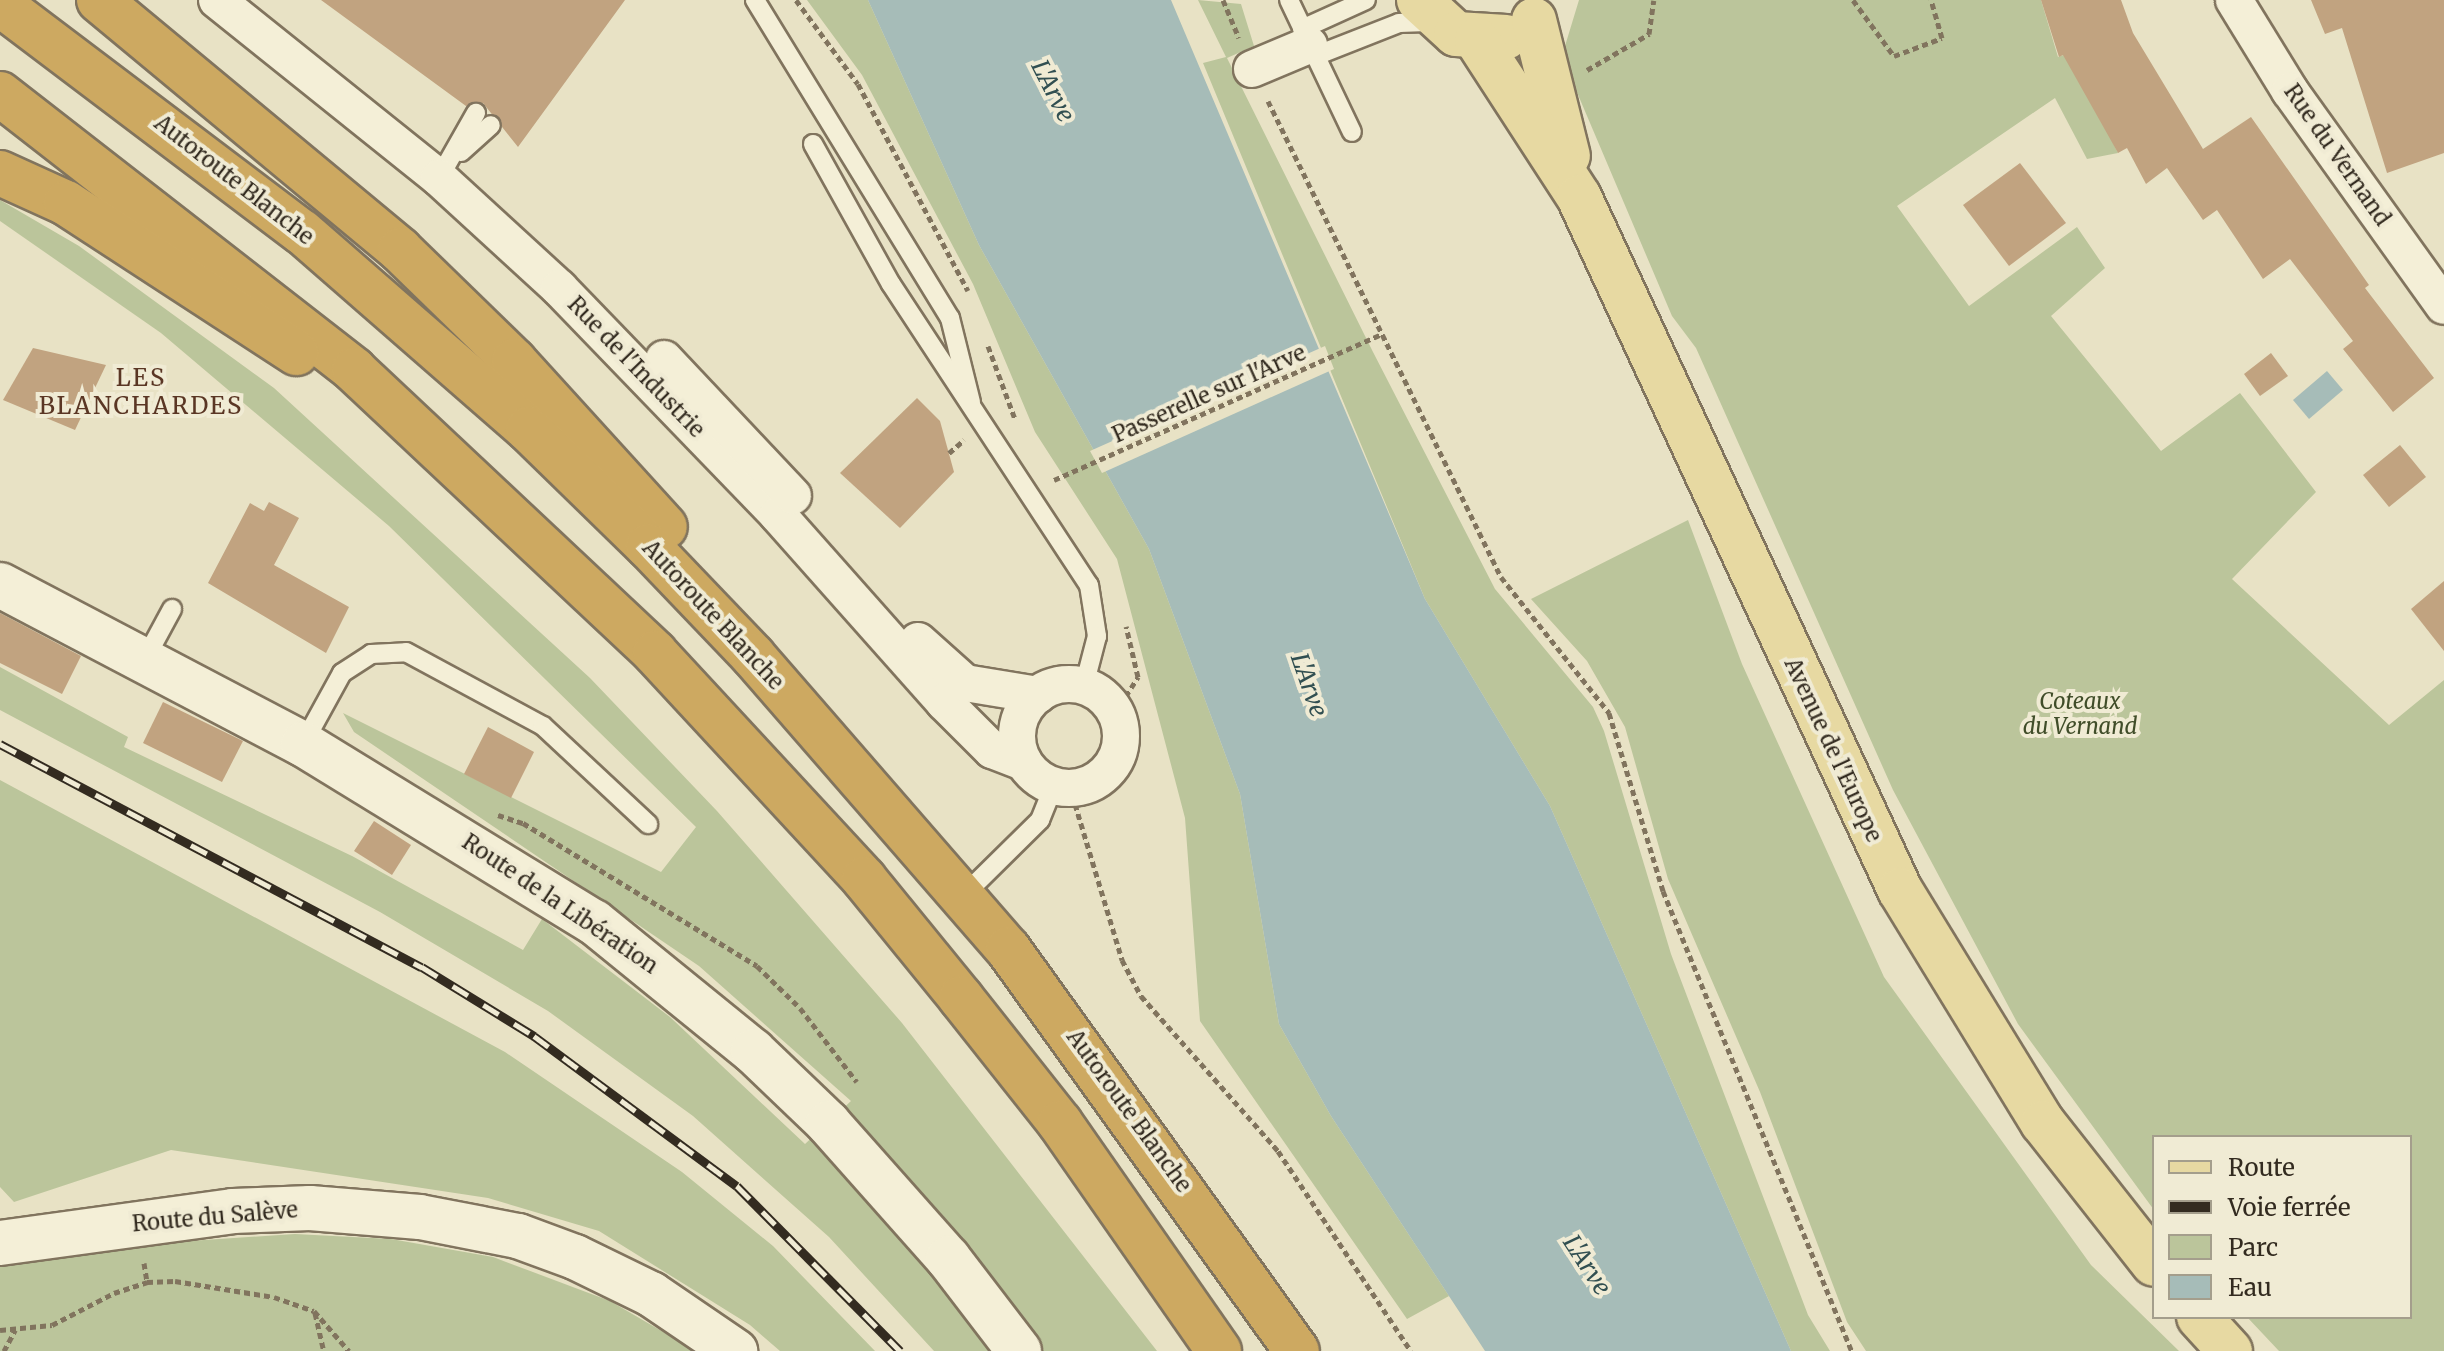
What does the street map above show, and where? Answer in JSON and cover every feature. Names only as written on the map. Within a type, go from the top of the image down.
[{"type":"highway","points":[[99,0],[307,169],[514,361],[738,612],[951,880]]},
{"type":"highway","name":"Autoroute Blanche","points":[[0,4],[215,162],[528,429],[753,656],[951,880],[1091,1058],[1297,1351]]},
{"type":"highway","points":[[0,94],[243,278],[448,453],[655,653],[864,879],[1060,1123],[1219,1351]]},
{"type":"highway","points":[[0,173],[111,231],[448,453]]},
{"type":"main road","points":[[1428,11],[1477,40],[1508,36],[1542,10]]},
{"type":"main road","name":"Avenue de l'Europe","points":[[1542,10],[1548,83],[1579,197]]},
{"type":"main road","name":"Avenue de l'Europe","points":[[1477,40],[1579,197],[1900,890],[2035,1110],[2152,1261]]},
{"type":"main road","name":"Route de la Libération","points":[[0,585],[303,744],[594,922],[742,1041],[828,1123],[948,1258],[1019,1351]]},
{"type":"main road","name":"Route du Salève","points":[[0,1243],[233,1211],[310,1208],[420,1217],[518,1236],[575,1257],[651,1294],[735,1351]]},
{"type":"main road","points":[[2201,1319],[2230,1351]]},
{"type":"street","name":"Rue de l'Industrie","points":[[217,0],[446,169],[656,385],[953,712],[992,750],[1024,762],[1062,787]]},
{"type":"street","name":"Rue de l'Industrie","points":[[257,0],[718,412],[934,660],[977,688],[1038,695],[1060,685],[1084,686]]},
{"type":"street","name":"Rue du Vernand","points":[[2234,0],[2290,91],[2444,306]]},
{"type":"street","points":[[1252,69],[1309,43]]},
{"type":"street","points":[[1062,787],[1108,771],[1121,743],[1110,704],[1084,686]]},
{"type":"street","points":[[1024,762],[1018,726],[1038,695]]},
{"type":"lane","points":[[755,0],[950,318],[973,409]]},
{"type":"lane","points":[[1289,0],[1352,132]]},
{"type":"lane","points":[[1309,43],[1366,0]]},
{"type":"lane","points":[[1309,43],[1399,23],[1428,11]]},
{"type":"lane","points":[[446,169],[483,119]]},
{"type":"lane","points":[[813,144],[891,284],[1089,585],[1097,636],[1084,686]]},
{"type":"lane","points":[[145,659],[172,609]]},
{"type":"lane","points":[[303,744],[342,673],[371,654],[406,652],[533,719],[648,824]]},
{"type":"lane","points":[[951,880],[1040,820],[1062,787]]},
{"type":"path","points":[[1548,83],[1598,66],[1649,34],[1654,0]]},
{"type":"path","points":[[1853,0],[1894,56],[1939,42],[1943,30],[1931,0]]},
{"type":"path","points":[[1252,69],[1501,577],[1609,713],[1663,891],[1852,1351]]},
{"type":"path","name":"Passerelle sur l'Arve","points":[[1054,480],[1380,335]]},
{"type":"path","points":[[1062,787],[1122,960],[1141,996],[1278,1151],[1411,1351]]},
{"type":"path","points":[[490,814],[523,823],[757,966],[800,1008],[857,1082]]},
{"type":"path","points":[[0,1330],[52,1325],[147,1282],[274,1297],[314,1311],[349,1351]]},
{"type":"path","points":[[314,1311],[324,1351]]},
{"type":"path","points":[[4,1351],[15,1330]]},
{"type":"green space","points":[[807,0],[868,0],[979,245],[1149,549],[1240,794],[1279,1024],[1331,1116],[1449,1296],[1407,1319],[1200,1021],[1185,818],[1117,559],[1035,432],[973,284],[862,75]]},
{"type":"green space","points":[[1198,0],[1241,4],[1254,46],[1227,58],[1373,352],[1495,589],[1593,707],[1604,731],[1671,954],[1808,1315],[1830,1351],[1791,1351],[1550,806],[1425,599],[1203,63],[1226,57]]},
{"type":"green space","name":"Coteaux du Vernand","points":[[1579,0],[2041,0],[2058,57],[2069,53],[2118,153],[2087,159],[2055,98],[1897,206],[1969,306],[2077,227],[2105,268],[2051,316],[2161,451],[2240,393],[2316,492],[2232,579],[2389,725],[2444,680],[2444,1351],[2279,1351],[2249,1319],[2412,1319],[2412,1135],[2152,1135],[2152,1207],[2018,1024],[1893,790],[1696,348],[1672,316],[1576,90],[1565,46]]},
{"type":"green space","points":[[0,200],[79,246],[274,388],[590,678],[717,811],[902,1023],[1157,1351],[934,1351],[829,1237],[693,1116],[548,1011],[380,912],[0,710],[0,667],[128,737],[124,747],[352,856],[523,950],[542,919],[670,1017],[805,1144],[851,1101],[699,966],[354,732],[343,713],[661,872],[696,827],[389,526],[161,333],[0,221]]},
{"type":"green space","points":[[1688,520],[1742,664],[1884,977],[2091,1265],[2179,1351],[1866,1351],[1847,1322],[1760,1092],[1668,879],[1625,727],[1587,661],[1531,599]]},
{"type":"green space","points":[[0,780],[505,1052],[682,1172],[773,1246],[875,1351],[780,1351],[750,1325],[599,1231],[488,1198],[171,1150],[14,1202],[0,1187]]},
{"type":"green space","points":[[295,1234],[391,1239],[493,1257],[610,1301],[696,1351],[0,1351],[0,1264],[130,1245]]},
{"type":"water","name":"L'Arve","points":[[868,0],[1171,0],[1425,599],[1550,806],[1791,1351],[1485,1351],[1331,1116],[1279,1024],[1240,794],[1149,549],[979,245]]},
{"type":"water","points":[[2327,371],[2343,390],[2309,419],[2293,400]]},
{"type":"pier","points":[[1325,346],[1334,369],[1102,473],[1090,451]]},
{"type":"building","points":[[321,0],[625,0],[518,147],[483,103],[466,106]]},
{"type":"building","points":[[2041,0],[2121,0],[2133,33],[2203,149],[2251,117],[2369,285],[2365,288],[2434,378],[2393,412],[2343,349],[2353,341],[2290,259],[2263,279],[2217,210],[2203,220],[2167,168],[2146,184],[2127,148],[2118,153],[2063,55],[2059,57]]},
{"type":"building","points":[[2311,0],[2444,0],[2444,153],[2387,173],[2342,28],[2325,34]]},
{"type":"building","points":[[2020,163],[2066,223],[2009,266],[1963,205]]},
{"type":"building","points":[[33,348],[106,365],[75,430],[3,400]]},
{"type":"building","points":[[2271,353],[2288,376],[2260,396],[2244,374]]},
{"type":"building","points":[[917,398],[940,421],[954,472],[900,528],[840,473]]},
{"type":"building","points":[[2400,445],[2426,477],[2389,507],[2363,475]]},
{"type":"building","points":[[269,502],[299,518],[274,565],[349,607],[326,653],[208,583],[250,503],[264,511]]},
{"type":"building","points":[[2444,581],[2444,651],[2411,609]]},
{"type":"building","points":[[0,613],[81,656],[62,694],[0,663]]},
{"type":"building","points":[[163,702],[243,741],[222,782],[143,743]]},
{"type":"building","points":[[488,727],[534,752],[511,798],[464,774]]},
{"type":"building","points":[[374,821],[411,845],[392,875],[354,851]]},
{"type":"railway","points":[[0,744],[422,967],[534,1036],[737,1186],[900,1351]]},
{"type":"district","name":"LES BLANCHARDES","points":[[141,392]]}]
